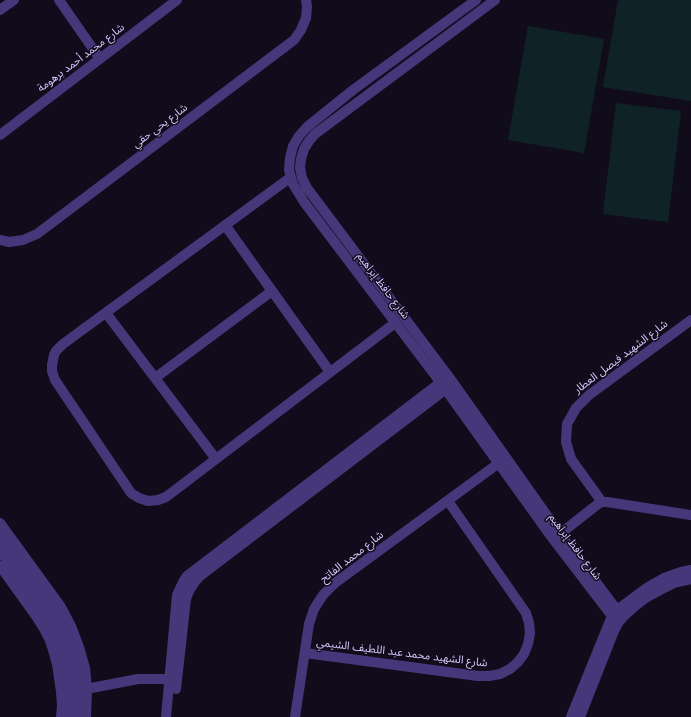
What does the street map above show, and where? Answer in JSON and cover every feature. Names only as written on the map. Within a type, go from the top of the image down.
[{"type":"street","points":[[0,10],[14,0]]},
{"type":"street","points":[[59,0],[100,59]]},
{"type":"street","name":"شارع محمد أحمد برهومة","points":[[0,135],[177,0]]},
{"type":"street","name":"شارع يحي حقي","points":[[0,240],[9,242],[23,240],[37,234],[289,44],[301,30],[306,18],[306,0]]},
{"type":"street","points":[[458,0],[462,10]]},
{"type":"street","name":"شارع حافظ إبراهيم","points":[[495,0],[315,134],[304,149],[300,168],[302,178],[307,188],[350,245],[447,384],[557,536],[618,616]]},
{"type":"street","name":"شارع حافظ إبراهيم","points":[[447,384],[395,322],[297,192],[289,170],[293,146],[307,127],[353,90],[462,10],[472,1]]},
{"type":"street","points":[[353,90],[361,100]]},
{"type":"street","points":[[291,177],[59,347],[54,356],[52,371],[55,380],[131,493],[148,501],[162,499],[395,322]]},
{"type":"street","points":[[225,225],[330,372]]},
{"type":"street","points":[[341,251],[350,245]]},
{"type":"street","points":[[155,378],[272,291]]},
{"type":"street","points":[[106,313],[216,459]]},
{"type":"street","name":"شارع الشهيد فيصل العطار","points":[[602,502],[571,459],[566,442],[567,424],[576,408],[589,395],[691,320]]},
{"type":"street","points":[[166,717],[170,679],[186,599],[189,591],[203,569],[447,384]]},
{"type":"street","name":"شارع محمد الفاتح","points":[[295,717],[309,624],[314,609],[323,595],[335,583],[502,460]]},
{"type":"street","name":"شارع الشهيد محمد عبد اللطيف الشيمي","points":[[305,653],[478,676],[500,674],[510,669],[518,662],[524,654],[530,633],[526,613],[448,501]]},
{"type":"street","points":[[557,536],[602,502],[691,515]]},
{"type":"street","points":[[0,523],[46,592],[51,607],[65,633],[83,690],[86,717]]},
{"type":"street","points":[[0,537],[46,592]]},
{"type":"street","points":[[0,551],[43,611],[57,636],[64,657],[68,678],[70,706],[69,717]]},
{"type":"street","points":[[0,566],[36,616],[49,638],[58,671],[61,692],[61,717]]},
{"type":"street","points":[[571,717],[618,616],[648,587],[664,578],[691,570]]},
{"type":"street","points":[[580,717],[618,616],[660,590],[691,578]]},
{"type":"street","points":[[173,717],[176,654]]},
{"type":"street","points":[[83,690],[138,679],[170,679]]},
{"type":"street","points":[[79,717],[83,690]]},
{"type":"green space","points":[[618,0],[691,0],[691,101],[603,87]]},
{"type":"green space","points":[[528,26],[604,39],[584,153],[508,140]]},
{"type":"green space","points":[[616,103],[681,111],[668,222],[603,214]]}]
